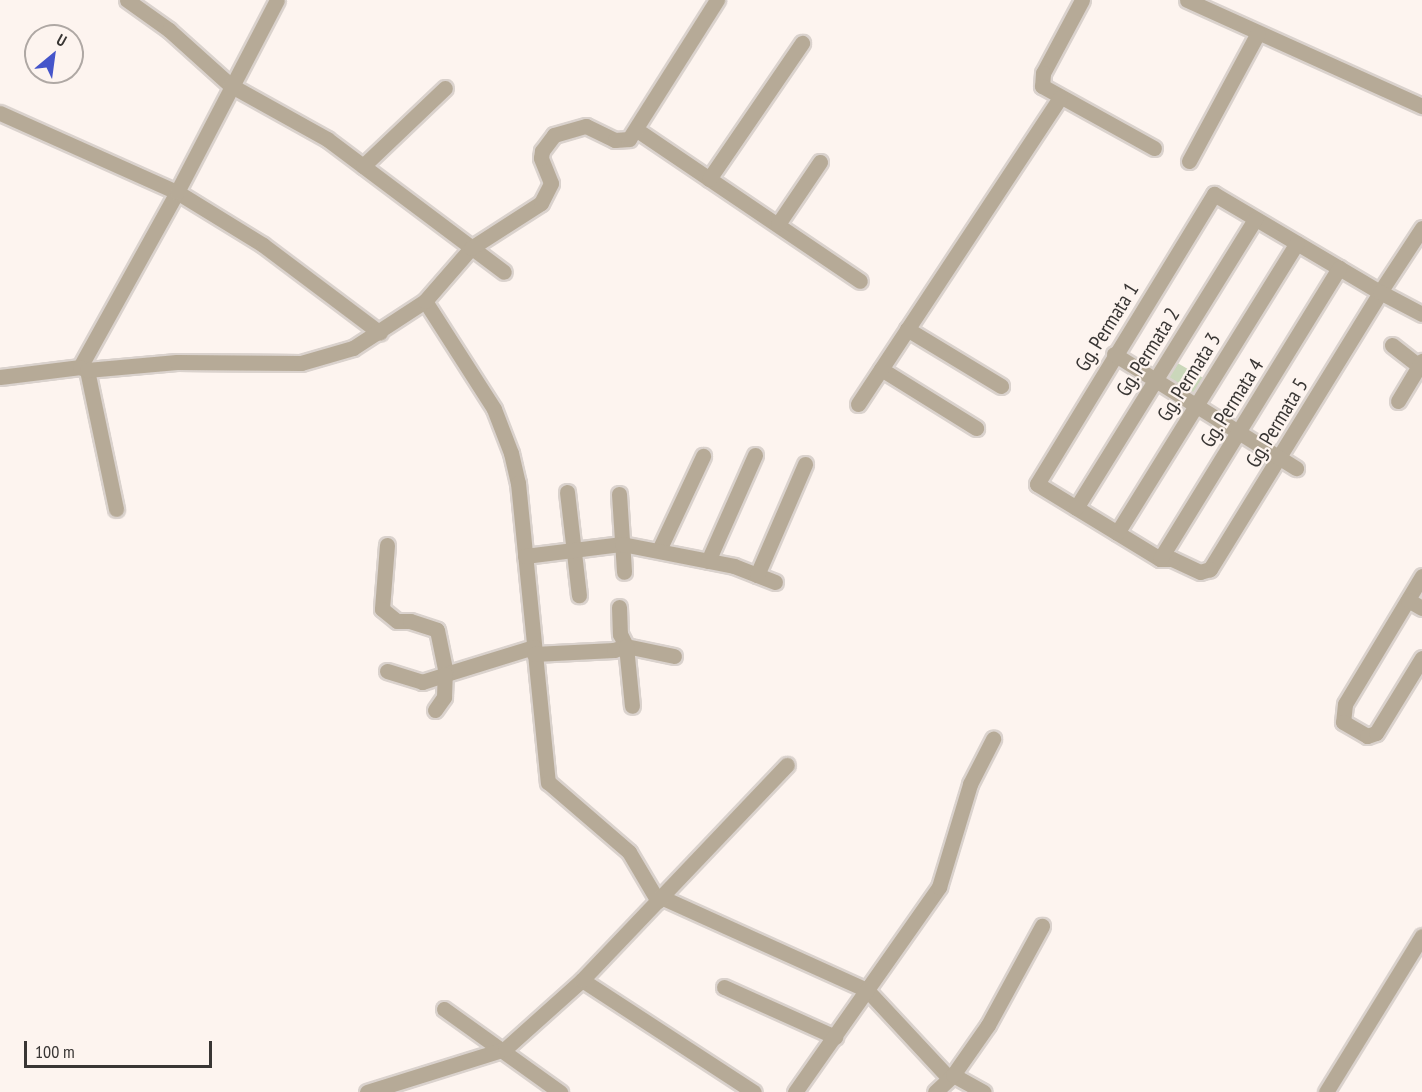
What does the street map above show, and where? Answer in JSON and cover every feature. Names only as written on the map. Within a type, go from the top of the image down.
[{"type":"street","points":[[127,0],[169,30],[230,85],[327,139],[504,272]]},
{"type":"street","points":[[116,509],[83,368],[177,192],[230,85],[277,0]]},
{"type":"street","points":[[0,377],[83,368],[177,362],[301,363],[353,348],[380,333],[425,302],[471,248],[547,197],[551,183],[541,158],[545,143],[554,135],[586,126],[623,141],[637,130],[717,0]]},
{"type":"street","points":[[1082,0],[1040,79],[1042,86],[1154,148]]},
{"type":"street","points":[[1187,0],[1422,106]]},
{"type":"street","points":[[1189,161],[1258,33]]},
{"type":"street","points":[[708,179],[802,43]]},
{"type":"street","points":[[363,166],[445,88]]},
{"type":"street","points":[[858,404],[1060,98]]},
{"type":"street","points":[[0,112],[177,192],[262,245],[380,333]]},
{"type":"street","points":[[637,130],[860,281]]},
{"type":"street","points":[[778,224],[820,162]]},
{"type":"street","name":"Gg. Permata 1","points":[[1076,508],[1036,482],[1114,354],[1214,194],[1255,219]]},
{"type":"street","points":[[1255,219],[1422,314]]},
{"type":"street","name":"Gg. Permata 2","points":[[1076,508],[1255,219]]},
{"type":"street","name":"Gg. Permata 5","points":[[1160,559],[1172,559],[1206,572],[1281,458],[1380,292],[1422,228]]},
{"type":"street","name":"Gg. Permata 3","points":[[1117,533],[1297,243]]},
{"type":"street","name":"Gg. Permata 4","points":[[1160,559],[1339,268]]},
{"type":"street","points":[[425,302],[476,380],[505,430],[518,483],[548,782],[629,852],[660,899],[867,990],[951,1077],[984,1092]]},
{"type":"street","points":[[907,329],[1001,386]]},
{"type":"street","points":[[1392,345],[1421,363],[1398,401]]},
{"type":"street","points":[[1114,354],[1296,468]]},
{"type":"street","points":[[881,369],[976,428]]},
{"type":"street","points":[[708,561],[754,455]]},
{"type":"street","points":[[659,550],[703,456]]},
{"type":"street","points":[[757,575],[805,464]]},
{"type":"street","points":[[567,492],[579,594]]},
{"type":"street","points":[[619,494],[624,572]]},
{"type":"street","points":[[1076,508],[1160,559]]},
{"type":"street","points":[[525,556],[574,548],[622,544],[708,561],[775,582]]},
{"type":"street","points":[[387,545],[382,609],[397,621],[410,621],[436,630],[446,674],[444,697],[435,710]]},
{"type":"street","points":[[1422,576],[1346,704],[1343,722],[1367,736],[1376,733],[1422,658]]},
{"type":"street","points":[[1408,600],[1422,608]]},
{"type":"street","points":[[620,607],[620,634],[626,646],[632,706]]},
{"type":"street","points":[[387,671],[422,682],[534,651],[614,650],[626,646],[674,656]]},
{"type":"street","points":[[795,1092],[939,887],[970,784],[993,739]]},
{"type":"street","points":[[367,1092],[505,1049],[582,980],[787,765]]},
{"type":"street","points":[[935,1092],[951,1077],[1011,989],[1042,926]]},
{"type":"street","points":[[1326,1092],[1422,936]]},
{"type":"street","points":[[582,980],[754,1092]]},
{"type":"street","points":[[724,987],[835,1036]]},
{"type":"street","points":[[444,1009],[505,1049],[560,1092]]},
{"type":"green space","points":[[1174,361],[1208,380],[1197,399],[1164,379]]}]
